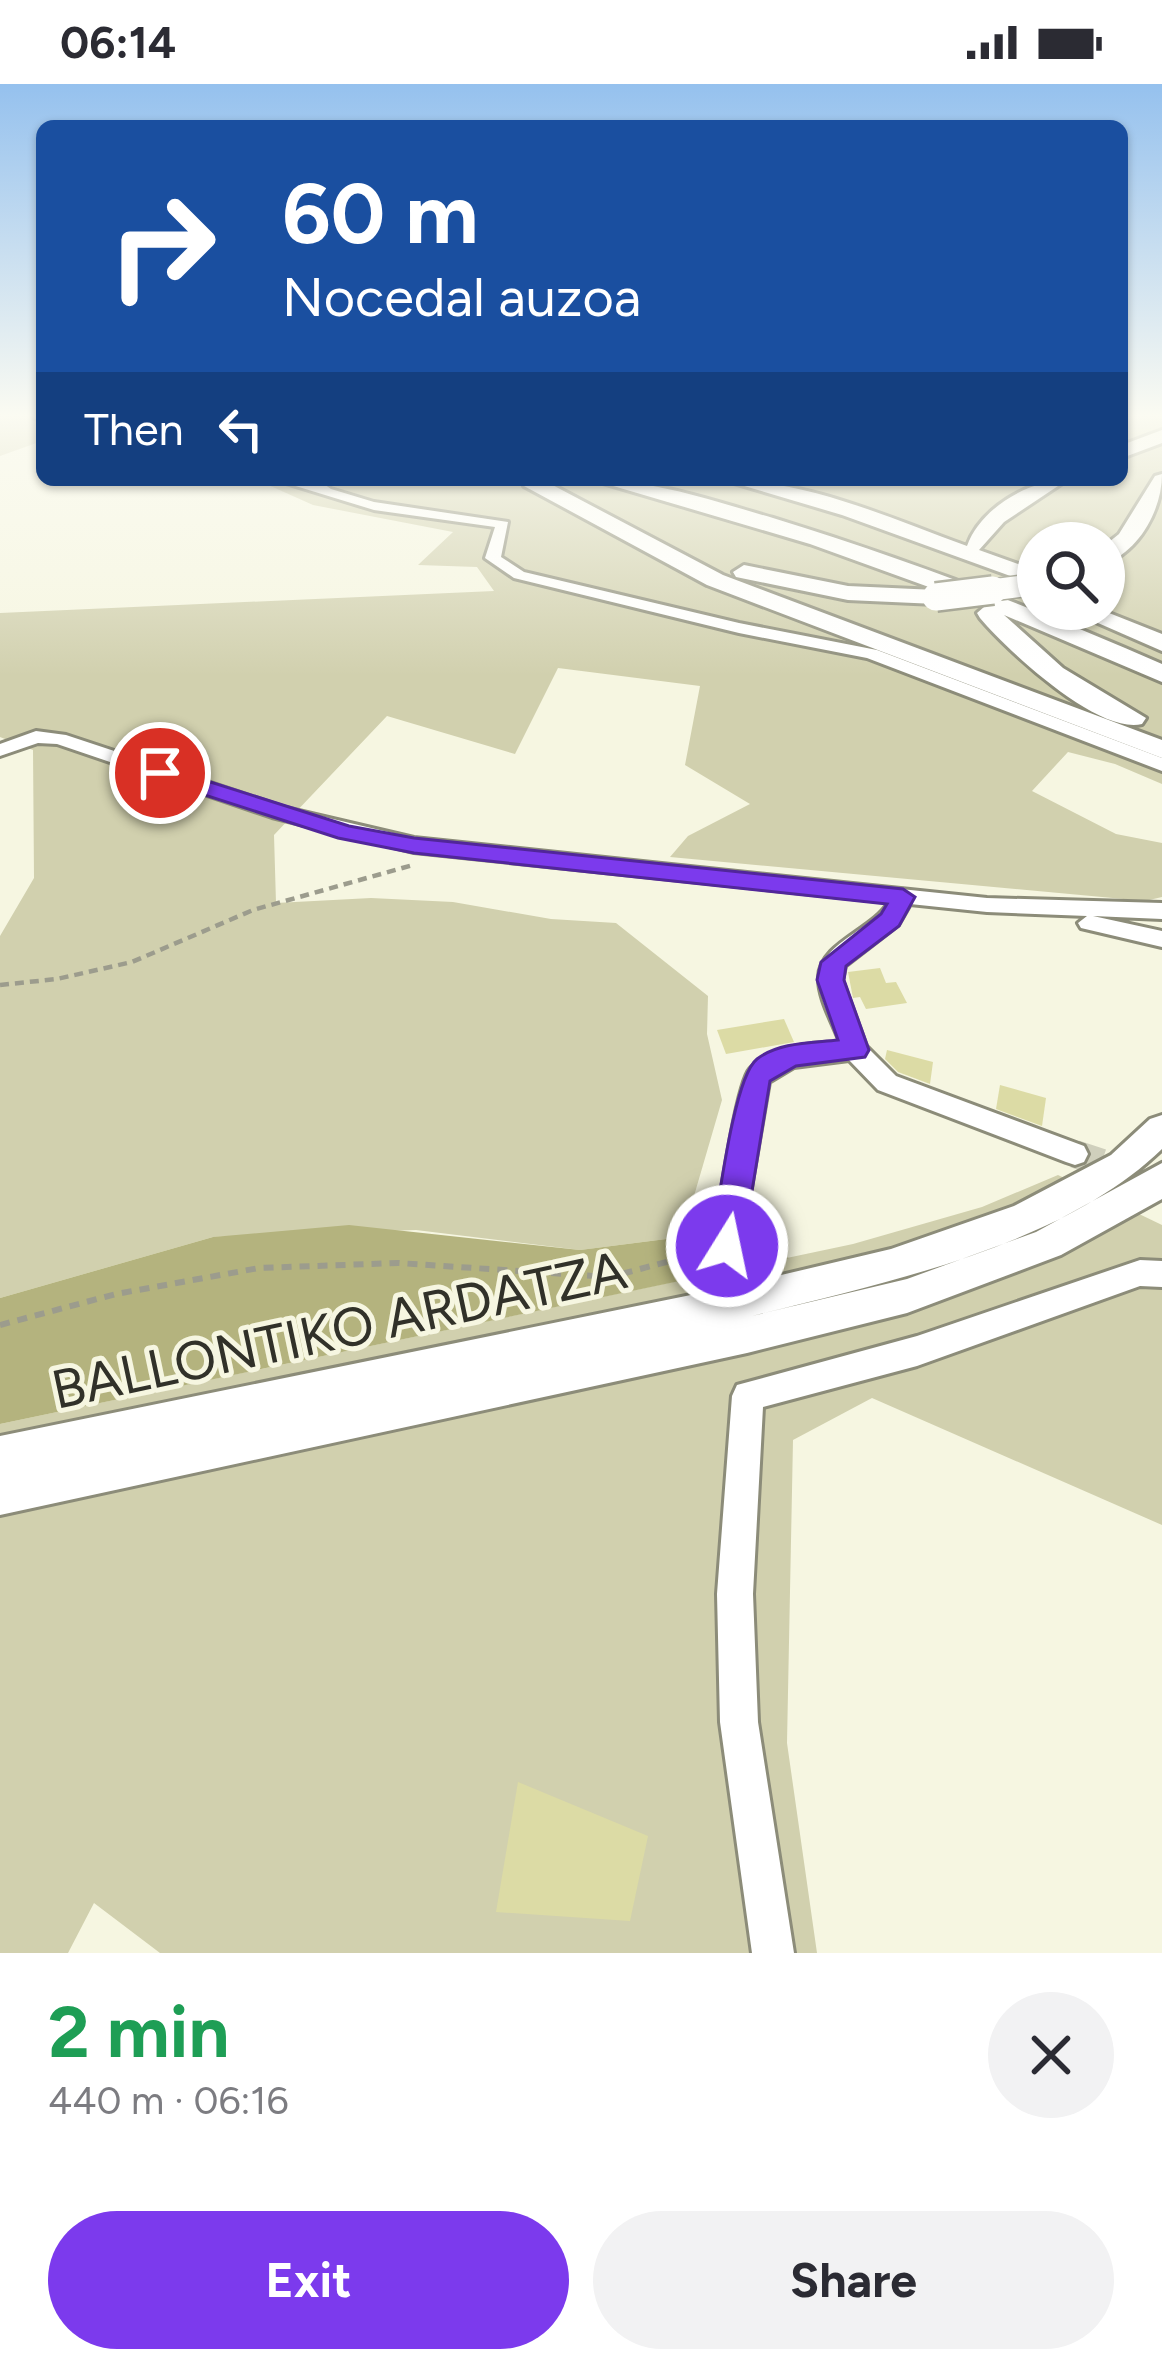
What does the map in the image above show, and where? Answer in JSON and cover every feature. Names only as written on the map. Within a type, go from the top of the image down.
[{"type":"highway","points":[[568,502],[716,580],[1162,750]]},
{"type":"highway","points":[[584,502],[688,552],[766,579],[848,593],[936,597],[1017,587]]},
{"type":"highway","points":[[689,502],[946,576],[1162,662]]},
{"type":"highway","points":[[756,502],[1017,579]]},
{"type":"highway","points":[[814,502],[1017,577]]},
{"type":"highway","points":[[977,544],[1006,509],[1018,502]]},
{"type":"highway","points":[[1125,540],[1149,502]]},
{"type":"highway","points":[[777,525],[1010,609],[1162,674]]},
{"type":"highway","points":[[1125,611],[1162,624]]},
{"type":"highway","points":[[989,613],[1038,662],[1071,686],[1153,727]]},
{"type":"highway","points":[[1125,628],[1162,643]]},
{"type":"main road","name":"BALLONTIKO ARDATZA","points":[[0,1456],[735,1303],[891,1265],[1025,1217],[1124,1165],[1162,1128]]},
{"type":"main road","name":"BALLONTIKO ARDATZA","points":[[0,1494],[747,1335],[908,1295],[1048,1244],[1162,1177]]},
{"type":"street","points":[[381,502],[443,518],[503,525],[493,558],[519,575],[719,624],[871,654],[1162,765]]},
{"type":"street","points":[[0,750],[36,737],[59,739],[346,833],[457,850],[986,905],[1162,911]]},
{"type":"street","points":[[903,897],[890,920],[834,962],[830,980],[855,1050],[887,1083],[1075,1154]]},
{"type":"street","points":[[986,905],[1162,938]]},
{"type":"street","points":[[727,1246],[757,1077],[772,1063],[795,1055],[855,1050]]},
{"type":"street","points":[[773,1953],[739,1722],[735,1594],[748,1396],[917,1352],[1140,1274],[1162,1274]]},
{"type":"path","points":[[0,985],[57,979],[132,962],[254,910],[457,850]]},
{"type":"path","points":[[0,1325],[116,1294],[260,1268],[398,1263],[610,1277],[727,1246]]},
{"type":"green space","points":[[307,502],[1162,502],[1162,784],[1115,764],[1068,752],[1032,791],[1116,834],[1162,843],[1162,897],[1145,901],[670,857],[688,836],[750,804],[685,765],[700,686],[558,668],[515,754],[387,716],[274,835],[276,903],[371,898],[453,902],[551,919],[616,923],[708,996],[707,1034],[722,1100],[682,1237],[580,1250],[416,1230],[213,1237],[0,1298],[0,936],[34,878],[33,750],[0,737],[0,613],[494,591],[477,567],[418,565],[453,532]]},
{"type":"green space","points":[[1058,1175],[1162,1225],[1162,1525],[872,1398],[793,1440],[787,1743],[817,1953],[160,1953],[94,1903],[68,1953],[0,1953],[0,1424],[853,1244],[982,1207]]},
{"type":"shaded area","points":[[349,1225],[580,1250],[682,1237],[789,1258],[0,1424],[0,1298],[213,1237]]},
{"type":"building","points":[[880,968],[886,983],[896,982],[907,1003],[866,1009],[860,997],[853,998],[848,972]]},
{"type":"building","points":[[784,1019],[794,1042],[726,1054],[717,1030]]},
{"type":"building","points":[[887,1050],[933,1062],[930,1084],[898,1072],[885,1059]]},
{"type":"building","points":[[1000,1085],[1046,1098],[1042,1126],[996,1109]]},
{"type":"building","points":[[518,1782],[648,1836],[630,1921],[496,1912]]},
{"type":"tunnel","points":[[1075,1154],[1162,1183]]},
{"type":"route","points":[[160,773],[346,833],[414,845],[903,897],[890,920],[834,962],[830,980],[855,1050],[795,1055],[772,1063],[757,1077],[727,1246]]}]
